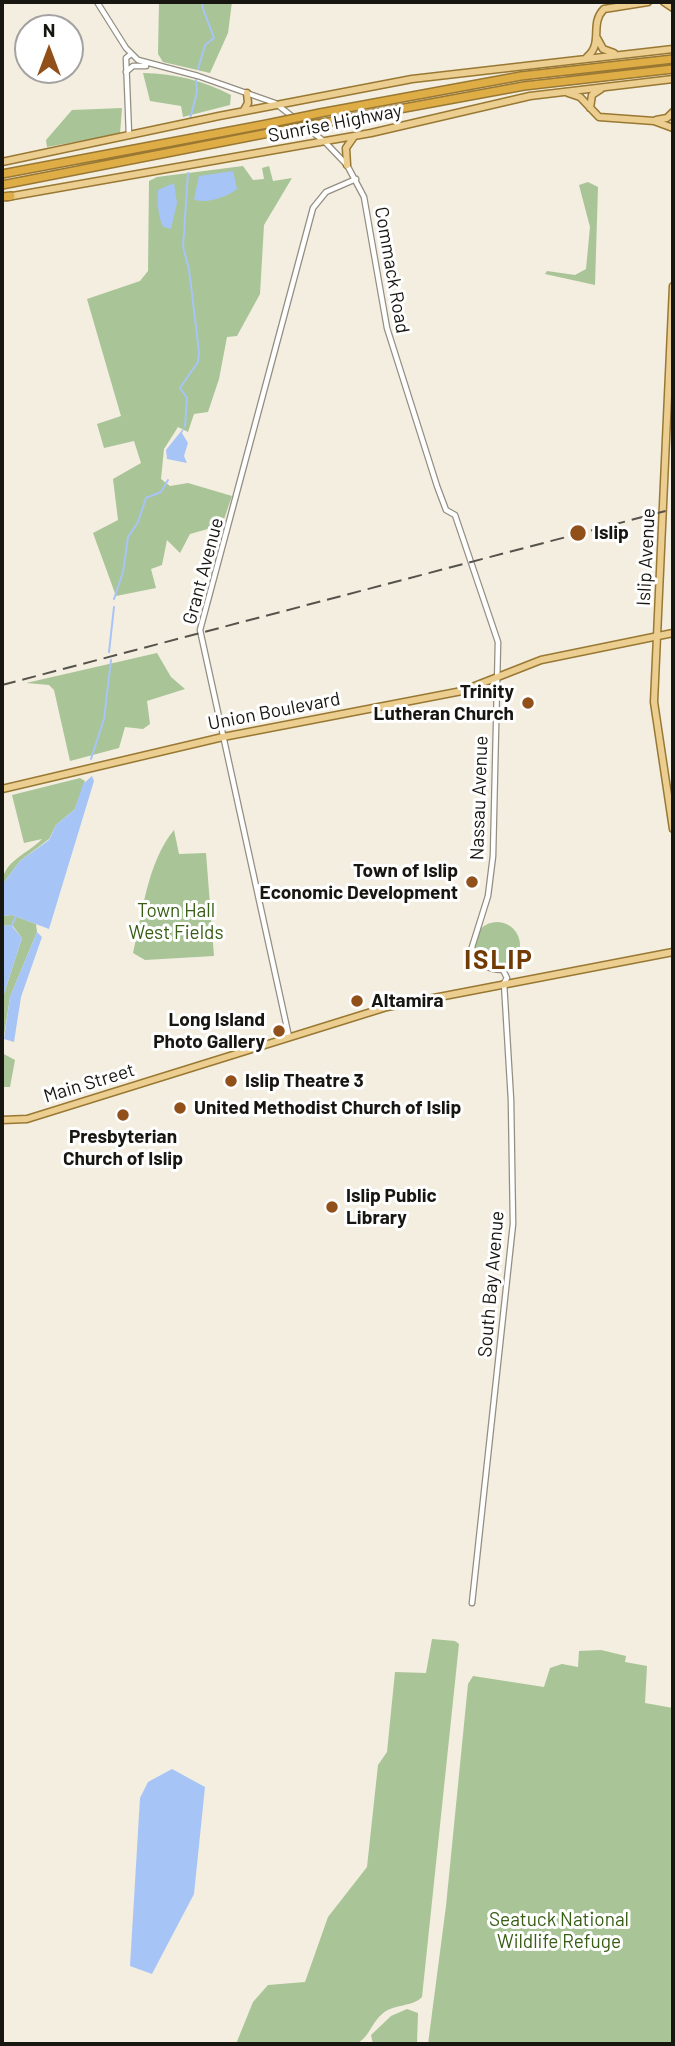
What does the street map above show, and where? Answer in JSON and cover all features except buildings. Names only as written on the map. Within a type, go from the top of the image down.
[{"type":"highway","name":"Sunrise Highway","points":[[2,174],[521,76],[673,59]]},
{"type":"highway","name":"Sunrise Highway","points":[[2,185],[524,86],[673,69]]},
{"type":"highway","points":[[2,197],[11,196]]},
{"type":"main road","points":[[585,58],[595,48],[597,19],[604,9],[648,2]]},
{"type":"main road","points":[[664,2],[673,8]]},
{"type":"main road","points":[[597,38],[603,49],[619,55]]},
{"type":"main road","name":"Sunrise Highway","points":[[2,162],[129,137],[244,110],[424,77],[673,49]]},
{"type":"main road","name":"Sunrise Highway","points":[[11,196],[325,142],[496,103],[673,79]]},
{"type":"main road","points":[[590,110],[592,95],[606,87]]},
{"type":"main road","points":[[562,92],[580,97],[590,110],[602,118],[654,121],[667,118],[673,112]]},
{"type":"main road","points":[[244,110],[248,103],[247,93]]},
{"type":"main road","points":[[654,121],[673,128]]},
{"type":"main road","points":[[347,164],[346,145],[355,136]]},
{"type":"main road","name":"Islip Avenue","points":[[673,286],[654,702],[673,829]]},
{"type":"main road","name":"Union Boulevard","points":[[2,789],[223,737],[462,691],[541,660],[673,633]]},
{"type":"main road","name":"Main Street","points":[[2,1120],[27,1119],[387,1007],[504,982],[673,952]]},
{"type":"street","name":"Commack Road","points":[[97,2],[131,54],[150,66],[184,72],[277,104],[325,142],[347,164],[356,179],[367,209],[390,338],[437,486],[446,509],[455,515],[467,554]]},
{"type":"street","points":[[129,137],[126,58],[131,54]]},
{"type":"street","points":[[126,72],[135,65],[150,66]]},
{"type":"street","name":"Grant Avenue","points":[[289,1037],[200,630],[313,208],[323,194],[356,179]]},
{"type":"street","name":"Nassau Avenue","points":[[467,554],[498,642],[493,856],[488,897],[472,947],[480,962],[494,970],[504,982]]},
{"type":"street","name":"South Bay Avenue","points":[[472,1603],[513,1224],[511,1101],[504,982]]},
{"type":"green space","points":[[159,2],[232,2],[228,33],[210,73],[163,62],[158,54]]},
{"type":"green space","points":[[143,73],[178,76],[210,85],[231,95],[230,105],[183,117],[181,106],[150,101]]},
{"type":"green space","points":[[122,108],[120,134],[47,147],[46,140],[72,110]]},
{"type":"green space","points":[[243,166],[253,180],[264,179],[262,168],[269,166],[273,181],[292,178],[264,225],[260,294],[237,336],[227,337],[219,379],[208,412],[194,414],[188,432],[178,427],[164,449],[161,479],[170,486],[188,483],[232,496],[222,525],[190,534],[180,553],[167,540],[162,565],[151,569],[156,588],[116,596],[93,533],[118,520],[113,479],[141,463],[134,441],[104,448],[97,424],[121,416],[87,299],[140,281],[148,271],[149,181],[157,177]]},
{"type":"green space","points":[[588,182],[598,187],[595,285],[545,274],[547,271],[575,275],[586,269],[590,227],[579,185]]},
{"type":"green space","points":[[157,653],[171,677],[185,689],[147,701],[150,724],[143,729],[125,727],[119,748],[70,761],[54,690],[49,685],[26,683]]},
{"type":"green space","points":[[80,778],[85,781],[75,809],[56,825],[49,839],[20,861],[2,885],[6,870],[11,864],[42,839],[24,843],[12,795]]},
{"type":"green space","name":"Town Hall West Fields","points":[[174,830],[179,854],[206,853],[214,956],[145,960],[133,953],[143,905],[158,857]]},
{"type":"green space","points":[[12,915],[36,924],[37,932],[10,997],[2,1049],[2,1000],[22,938],[12,925],[2,926],[2,916]]},
{"type":"green space","points":[[497,922],[513,929],[520,945],[513,961],[497,968],[481,961],[474,945],[481,929]]},
{"type":"green space","points":[[2,1053],[15,1060],[10,1087],[2,1087]]},
{"type":"green space","points":[[432,1639],[455,1641],[459,1644],[422,1997],[413,2003],[386,2011],[363,2039],[355,2044],[236,2044],[253,2002],[268,1985],[305,1982],[328,1917],[367,1867],[378,1765],[387,1752],[395,1672],[426,1673]]},
{"type":"green space","name":"Seatuck National Wildlife Refuge","points":[[601,1650],[626,1656],[625,1662],[647,1666],[645,1703],[673,1708],[673,2044],[428,2044],[446,1906],[468,1684],[473,1676],[544,1687],[550,1668],[562,1664],[578,1667],[579,1651]]},
{"type":"green space","points":[[407,2009],[418,2013],[417,2044],[373,2044],[371,2035],[391,2016]]},
{"type":"water","points":[[233,171],[237,189],[216,199],[194,199],[199,176]]},
{"type":"water","points":[[174,183],[177,203],[171,229],[163,227],[161,223],[158,190]]},
{"type":"water","points":[[186,425],[182,433],[188,443],[184,456],[187,463],[167,459],[166,450]]},
{"type":"water","points":[[92,776],[94,781],[49,929],[12,915],[2,916],[2,885],[20,861],[49,840],[56,825],[75,809],[83,784]]},
{"type":"water","points":[[11,925],[22,938],[2,1000],[2,926]]},
{"type":"water","points":[[37,932],[42,937],[21,997],[14,1042],[4,1039],[10,997]]},
{"type":"water","points":[[172,1769],[205,1787],[194,1894],[152,1974],[130,1966],[140,1798],[148,1782]]},
{"type":"waterway","points":[[198,69],[205,45],[214,38],[202,6],[204,2]]},
{"type":"waterway","points":[[190,119],[197,92],[196,80]]},
{"type":"waterway","points":[[185,426],[187,398],[180,388],[198,362],[199,352],[189,269],[183,247],[188,173]]},
{"type":"waterway","points":[[114,599],[123,572],[128,537],[138,522],[146,498],[161,492],[168,480]]},
{"type":"waterway","points":[[109,652],[114,607]]},
{"type":"waterway","points":[[91,759],[104,719],[111,660]]},
{"type":"waterway","points":[[11,927],[16,916]]},
{"type":"railway","points":[[2,685],[673,509]]},
{"type":"place","name":"Islip","points":[[578,533]]},
{"type":"place","name":"Trinity Lutheran Church","points":[[528,703]]},
{"type":"place","name":"Town of Islip Economic Development","points":[[472,882]]},
{"type":"place","name":"Altamira","points":[[357,1001]]},
{"type":"place","name":"Long Island Photo Gallery","points":[[279,1031]]},
{"type":"place","name":"Islip Theatre 3","points":[[231,1081]]},
{"type":"place","name":"United Methodist Church of Islip","points":[[180,1108]]},
{"type":"place","name":"Presbyterian Church of Islip","points":[[123,1115]]},
{"type":"place","name":"Islip Public Library","points":[[332,1207]]},
{"type":"district","name":"ISLIP","points":[[499,960]]}]
